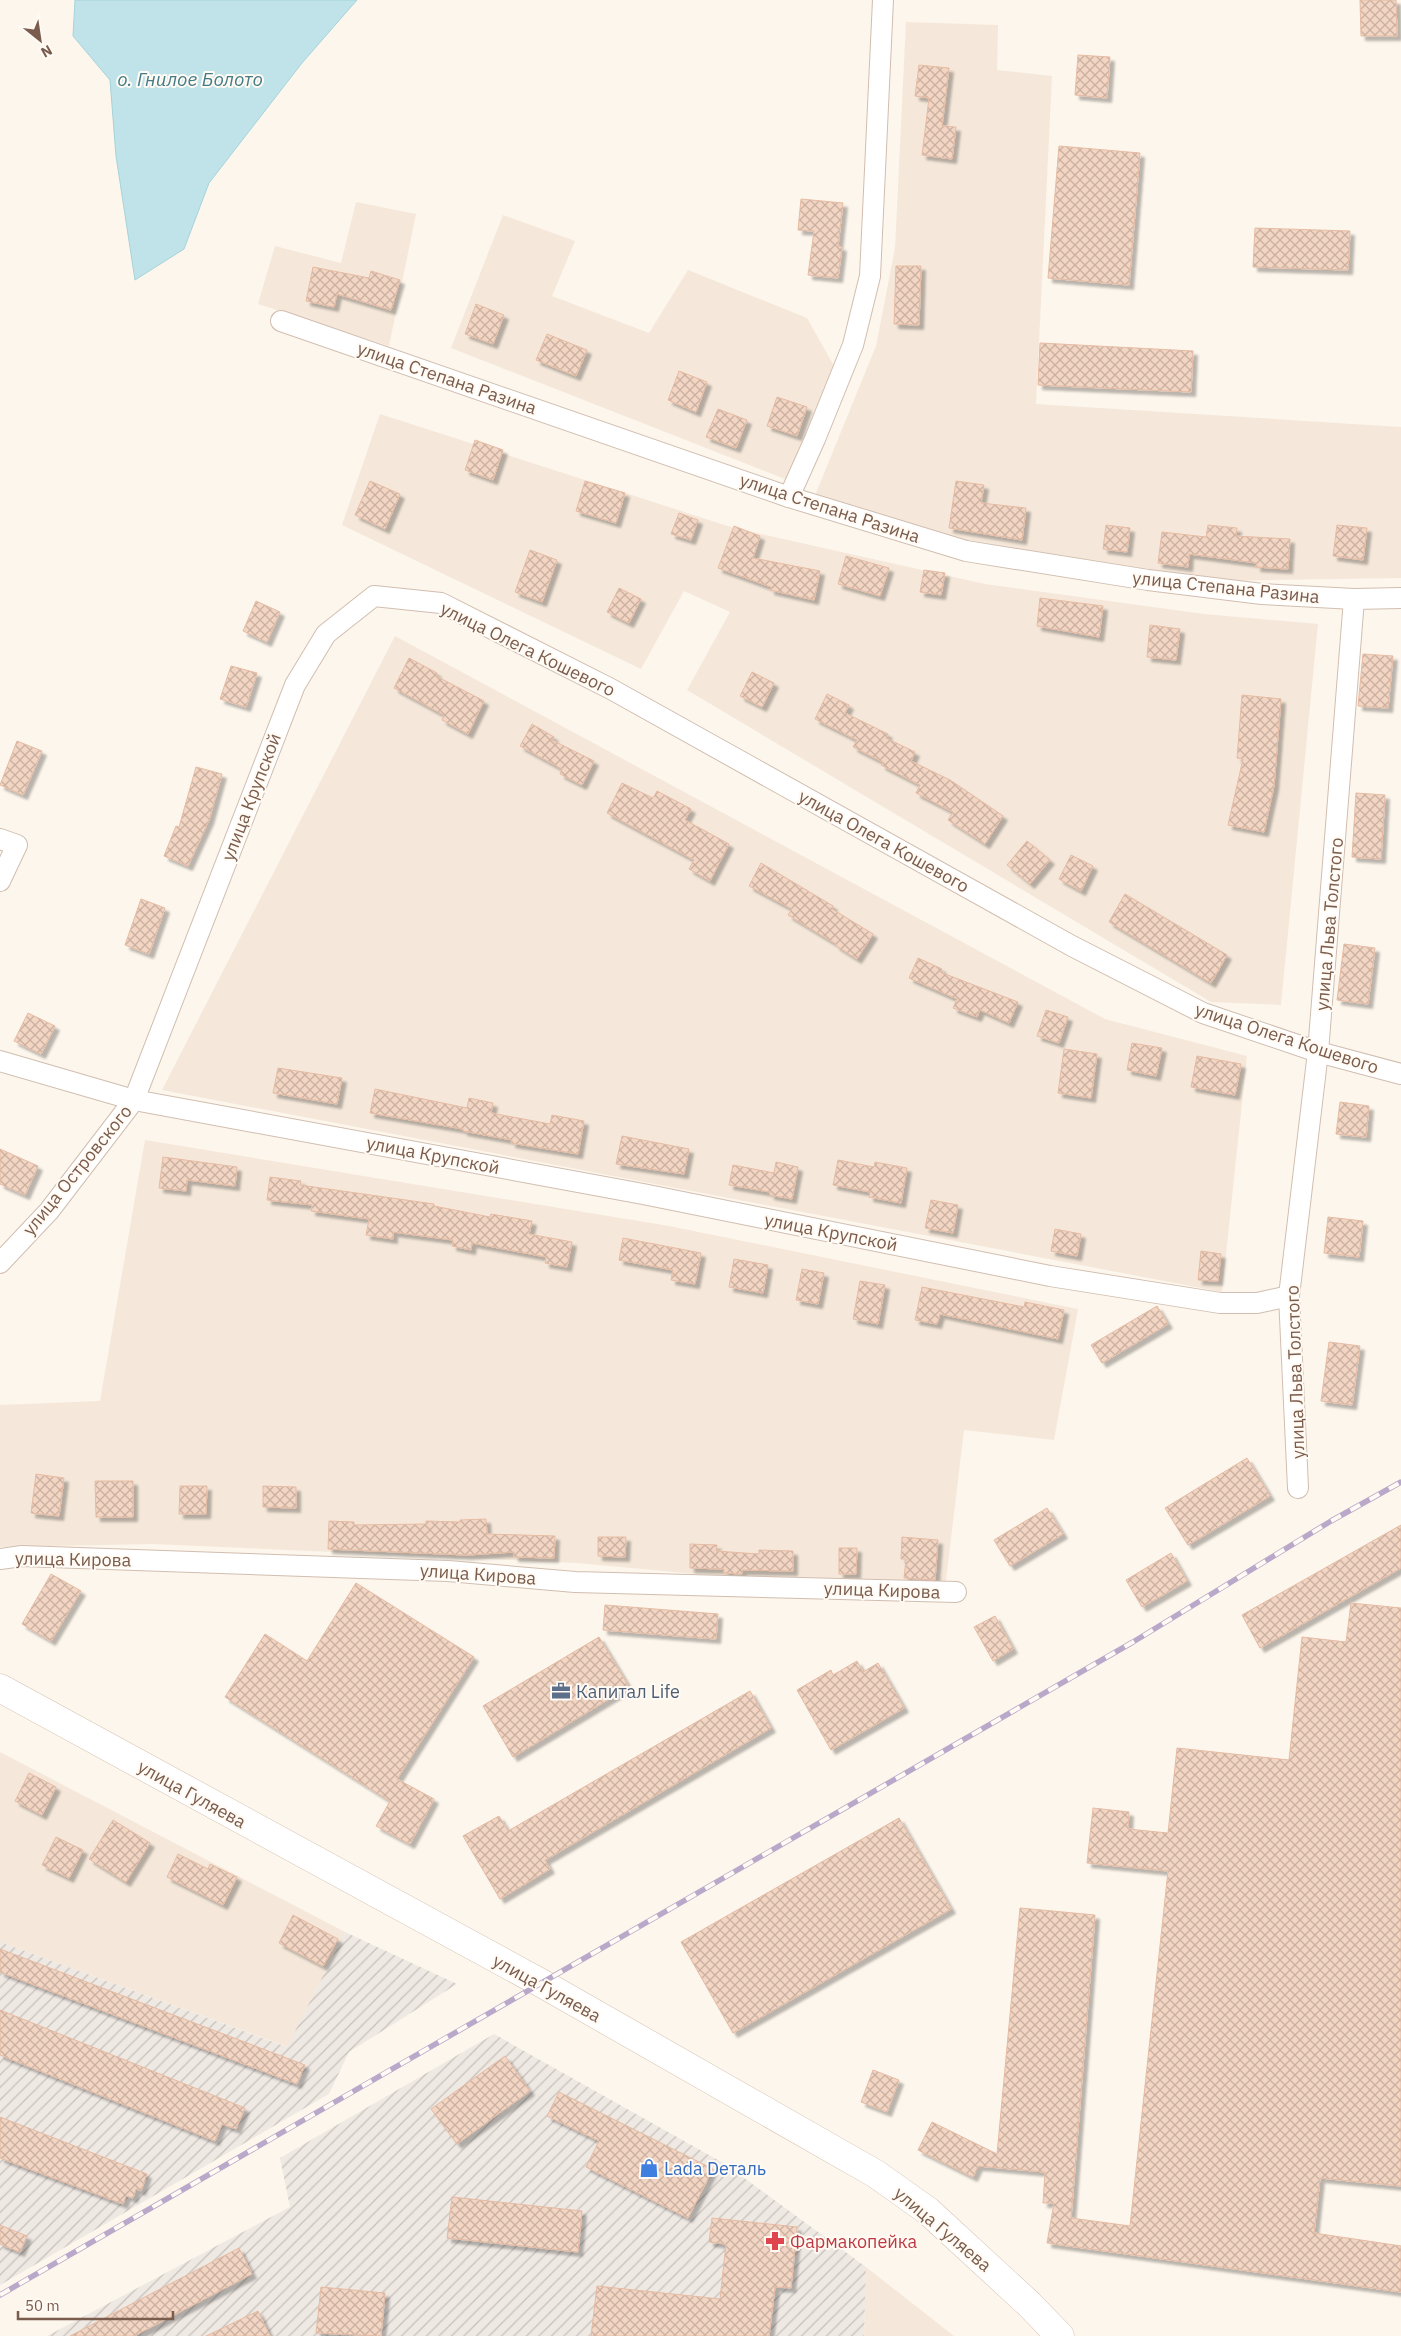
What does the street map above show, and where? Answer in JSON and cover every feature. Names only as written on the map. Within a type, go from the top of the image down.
[{"type":"main road","name":"улица Гуляева","points":[[0,1688],[543,1984],[876,2174],[928,2211],[1029,2304],[1060,2336]]},
{"type":"street","points":[[789,497],[816,439],[853,344],[870,276],[883,0]]},
{"type":"street","name":"улица Степана Разина","points":[[281,321],[789,497],[966,551],[1157,581],[1262,594],[1354,599],[1401,598]]},
{"type":"street","name":"улица Олега Кошевого","points":[[374,596],[441,603],[611,689],[1072,946],[1204,1013],[1318,1052],[1401,1074]]},
{"type":"street","name":"улица Крупской","points":[[374,596],[326,634],[295,685],[134,1100],[643,1194],[1050,1276],[1220,1304],[1257,1303],[1289,1296]]},
{"type":"street","name":"улица Льва Толстого","points":[[1298,1488],[1289,1296],[1318,1052],[1354,599]]},
{"type":"street","points":[[0,838],[17,845],[0,881]]},
{"type":"street","points":[[0,1062],[134,1100]]},
{"type":"street","name":"улица Островского","points":[[0,1263],[49,1211],[134,1100]]},
{"type":"street","name":"улица Кирова","points":[[0,1559],[22,1556],[448,1571],[575,1582],[956,1592]]},
{"type":"shaded area","points":[[906,22],[998,25],[997,70],[1052,76],[1036,404],[1401,427],[1401,578],[1213,581],[957,545],[814,498],[876,346],[895,248]]},
{"type":"shaded area","points":[[356,202],[416,214],[389,346],[258,304],[275,246],[341,263]]},
{"type":"shaded area","points":[[503,215],[575,241],[552,296],[649,333],[688,270],[807,318],[834,366],[790,481],[451,348]]},
{"type":"shaded area","points":[[380,414],[734,528],[985,584],[1204,614],[1318,624],[1281,1005],[1211,1002],[687,690],[730,612],[684,591],[641,669],[342,525]]},
{"type":"shaded area","points":[[395,636],[1105,1019],[1247,1056],[1222,1292],[162,1090]]},
{"type":"shaded area","points":[[145,1140],[669,1226],[1078,1309],[1054,1440],[964,1430],[944,1597],[577,1563],[153,1544],[0,1547],[0,1405],[100,1401]]},
{"type":"shaded area","points":[[0,1752],[345,1932],[288,2047],[0,1942]]},
{"type":"shaded area","points":[[345,1932],[457,1984],[349,2052],[329,2094],[0,2285],[0,1942],[287,2047]]},
{"type":"shaded area","points":[[494,2034],[725,2164],[866,2267],[864,2336],[47,2336],[290,2207],[280,2158]]},
{"type":"shaded area","points":[[866,2267],[954,2336],[864,2336]]},
{"type":"water","name":"о. Гнилое Болото","points":[[75,0],[357,0],[302,63],[209,183],[184,249],[135,280],[116,156],[110,80],[73,36]]},
{"type":"building","points":[[1360,0],[1396,0],[1397,36],[1361,36]]},
{"type":"building","points":[[1078,55],[1110,57],[1107,98],[1075,95]]},
{"type":"building","points":[[919,65],[949,68],[942,126],[956,127],[952,159],[922,155],[929,98],[915,96]]},
{"type":"building","points":[[1059,146],[1140,153],[1129,285],[1048,278]]},
{"type":"building","points":[[801,199],[843,203],[838,246],[842,247],[838,278],[808,275],[814,231],[798,230]]},
{"type":"building","points":[[1255,228],[1350,231],[1348,270],[1253,267]]},
{"type":"building","points":[[896,266],[921,266],[919,325],[894,324]]},
{"type":"building","points":[[313,267],[369,278],[371,271],[400,280],[391,310],[337,294],[334,307],[306,301]]},
{"type":"building","points":[[476,304],[504,315],[493,344],[465,334]]},
{"type":"building","points":[[547,334],[587,350],[576,376],[536,360]]},
{"type":"building","points":[[1040,343],[1193,351],[1191,392],[1038,385]]},
{"type":"building","points":[[679,371],[707,382],[696,412],[668,400]]},
{"type":"building","points":[[777,397],[807,407],[797,436],[767,426]]},
{"type":"building","points":[[718,409],[747,420],[736,448],[706,437]]},
{"type":"building","points":[[475,440],[503,450],[493,480],[465,470]]},
{"type":"building","points":[[370,481],[400,494],[385,529],[355,515]]},
{"type":"building","points":[[585,481],[625,493],[616,523],[576,511]]},
{"type":"building","points":[[956,481],[984,485],[981,503],[1026,508],[1022,540],[949,528]]},
{"type":"building","points":[[679,513],[698,520],[691,540],[671,534]]},
{"type":"building","points":[[1106,525],[1130,528],[1127,552],[1103,549]]},
{"type":"building","points":[[1208,525],[1237,528],[1236,536],[1290,539],[1288,569],[1256,567],[1257,563],[1189,554],[1188,567],[1158,563],[1162,532],[1206,537]]},
{"type":"building","points":[[1337,525],[1367,528],[1363,560],[1333,556]]},
{"type":"building","points":[[734,526],[760,536],[753,558],[820,571],[814,600],[770,590],[771,587],[718,568]]},
{"type":"building","points":[[530,550],[557,560],[542,602],[515,592]]},
{"type":"building","points":[[846,556],[889,568],[880,596],[838,584]]},
{"type":"building","points":[[924,570],[945,573],[941,595],[920,592]]},
{"type":"building","points":[[619,588],[641,599],[629,623],[607,612]]},
{"type":"building","points":[[1040,598],[1103,606],[1099,637],[1037,626]]},
{"type":"building","points":[[256,601],[280,612],[267,642],[243,631]]},
{"type":"building","points":[[1150,625],[1180,629],[1176,660],[1147,657]]},
{"type":"building","points":[[1363,654],[1393,656],[1388,708],[1358,706]]},
{"type":"building","points":[[409,658],[437,673],[436,676],[484,701],[468,734],[442,720],[444,715],[394,688]]},
{"type":"building","points":[[231,666],[257,673],[246,707],[220,699]]},
{"type":"building","points":[[752,672],[774,683],[762,707],[740,696]]},
{"type":"building","points":[[827,694],[849,705],[845,713],[888,734],[886,738],[915,752],[911,761],[950,780],[1003,816],[985,844],[948,820],[953,812],[916,793],[920,785],[881,765],[883,762],[853,747],[857,740],[815,719]]},
{"type":"building","points":[[1242,695],[1281,699],[1274,786],[1264,832],[1228,825],[1243,759],[1237,758]]},
{"type":"building","points":[[532,724],[554,737],[552,740],[594,761],[582,785],[560,774],[562,769],[520,746]]},
{"type":"building","points":[[17,741],[42,751],[23,795],[0,785]]},
{"type":"building","points":[[196,767],[222,774],[209,820],[188,866],[164,856],[176,826],[179,827]]},
{"type":"building","points":[[622,783],[653,798],[657,791],[691,809],[685,820],[729,844],[710,881],[689,869],[694,860],[607,813]]},
{"type":"building","points":[[1356,793],[1385,795],[1381,859],[1352,857]]},
{"type":"building","points":[[1027,841],[1050,860],[1030,884],[1007,865]]},
{"type":"building","points":[[1071,855],[1093,866],[1081,891],[1059,879]]},
{"type":"building","points":[[761,863],[833,906],[832,909],[873,934],[857,959],[788,915],[792,909],[749,886]]},
{"type":"building","points":[[1125,894],[1227,955],[1211,983],[1109,922]]},
{"type":"building","points":[[141,899],[165,908],[149,954],[125,945]]},
{"type":"building","points":[[1344,944],[1375,948],[1368,1004],[1337,1000]]},
{"type":"building","points":[[918,958],[942,969],[940,972],[1018,1002],[1009,1023],[980,1010],[977,1017],[953,1008],[957,999],[909,978]]},
{"type":"building","points":[[1046,1010],[1068,1017],[1059,1043],[1037,1036]]},
{"type":"building","points":[[28,1013],[55,1026],[41,1054],[14,1041]]},
{"type":"building","points":[[1132,1043],[1162,1048],[1156,1076],[1127,1070]]},
{"type":"building","points":[[1064,1049],[1097,1054],[1091,1098],[1058,1093]]},
{"type":"building","points":[[1197,1056],[1241,1064],[1235,1095],[1191,1087]]},
{"type":"building","points":[[278,1068],[342,1078],[337,1104],[273,1093]]},
{"type":"building","points":[[375,1089],[467,1108],[469,1098],[493,1103],[491,1113],[550,1124],[552,1115],[584,1121],[578,1154],[511,1143],[512,1140],[463,1131],[463,1129],[370,1113]]},
{"type":"building","points":[[1340,1102],[1369,1106],[1366,1137],[1336,1134]]},
{"type":"building","points":[[622,1136],[689,1149],[684,1174],[616,1164]]},
{"type":"building","points":[[0,1149],[38,1166],[25,1195],[0,1184]]},
{"type":"building","points":[[163,1157],[237,1167],[235,1186],[187,1180],[186,1191],[159,1188]]},
{"type":"building","points":[[838,1160],[874,1167],[875,1162],[907,1168],[901,1203],[869,1197],[870,1192],[833,1185]]},
{"type":"building","points":[[776,1162],[798,1167],[792,1199],[770,1195],[770,1192],[729,1185],[733,1165],[774,1173]]},
{"type":"building","points":[[270,1177],[301,1181],[300,1185],[434,1204],[434,1206],[490,1217],[491,1214],[532,1221],[529,1234],[572,1242],[567,1267],[545,1263],[546,1257],[472,1243],[471,1250],[452,1246],[453,1240],[393,1232],[393,1239],[366,1235],[369,1219],[311,1211],[312,1205],[267,1200]]},
{"type":"building","points":[[931,1200],[958,1205],[953,1233],[925,1228]]},
{"type":"building","points":[[1328,1217],[1363,1221],[1359,1257],[1324,1253]]},
{"type":"building","points":[[1055,1229],[1081,1234],[1077,1256],[1051,1251]]},
{"type":"building","points":[[623,1238],[701,1253],[695,1284],[671,1280],[673,1270],[619,1260]]},
{"type":"building","points":[[1201,1251],[1221,1254],[1218,1281],[1198,1280]]},
{"type":"building","points":[[734,1259],[768,1265],[763,1293],[729,1287]]},
{"type":"building","points":[[802,1269],[824,1273],[818,1304],[796,1300]]},
{"type":"building","points":[[860,1281],[885,1285],[878,1324],[853,1319]]},
{"type":"building","points":[[922,1287],[1024,1307],[1025,1302],[1064,1310],[1058,1339],[940,1314],[937,1324],[915,1320]]},
{"type":"building","points":[[1157,1306],[1168,1324],[1102,1363],[1091,1345]]},
{"type":"building","points":[[1329,1342],[1360,1346],[1352,1405],[1321,1401]]},
{"type":"building","points":[[1247,1458],[1270,1496],[1188,1545],[1165,1508]]},
{"type":"building","points":[[36,1474],[64,1478],[59,1516],[31,1513]]},
{"type":"building","points":[[95,1481],[133,1481],[133,1517],[96,1517]]},
{"type":"building","points":[[180,1486],[207,1486],[206,1514],[179,1514]]},
{"type":"building","points":[[263,1486],[296,1487],[296,1508],[263,1507]]},
{"type":"building","points":[[1047,1508],[1063,1534],[1010,1566],[994,1540]]},
{"type":"building","points":[[486,1519],[487,1534],[555,1536],[554,1558],[514,1557],[514,1552],[467,1555],[328,1549],[329,1521],[354,1522],[354,1525],[426,1524],[426,1521],[460,1522],[460,1520]]},
{"type":"building","points":[[1401,1525],[1401,1568],[1260,1648],[1242,1615]]},
{"type":"building","points":[[598,1537],[626,1537],[625,1557],[598,1556]]},
{"type":"building","points":[[902,1537],[938,1540],[935,1580],[904,1578],[906,1559],[901,1559]]},
{"type":"building","points":[[690,1544],[717,1545],[716,1551],[759,1554],[759,1550],[793,1551],[793,1571],[742,1570],[742,1574],[724,1573],[724,1569],[690,1568]]},
{"type":"building","points":[[839,1548],[857,1548],[856,1574],[839,1574]]},
{"type":"building","points":[[1171,1553],[1187,1581],[1142,1607],[1126,1580]]},
{"type":"building","points":[[51,1574],[81,1591],[51,1641],[22,1624]]},
{"type":"building","points":[[356,1583],[474,1657],[397,1779],[434,1799],[410,1844],[376,1826],[390,1801],[225,1697],[265,1634],[307,1661]]},
{"type":"building","points":[[1351,1603],[1401,1608],[1401,2186],[1320,2178],[1314,2233],[1401,2246],[1401,2292],[1047,2243],[1054,2203],[1043,2203],[1045,2172],[978,2166],[973,2177],[918,2150],[932,2122],[997,2154],[1020,1908],[1095,1915],[1071,2218],[1130,2226],[1168,1871],[1087,1863],[1093,1808],[1129,1812],[1128,1829],[1168,1833],[1177,1748],[1289,1760],[1302,1637],[1346,1642]]},
{"type":"building","points":[[605,1605],[718,1614],[716,1639],[603,1630]]},
{"type":"building","points":[[995,1616],[1013,1649],[993,1661],[974,1627]]},
{"type":"building","points":[[599,1637],[629,1687],[513,1757],[483,1706]]},
{"type":"building","points":[[857,1661],[863,1672],[878,1663],[904,1708],[831,1750],[797,1690],[831,1670],[833,1675]]},
{"type":"building","points":[[750,1691],[771,1728],[545,1860],[550,1869],[500,1899],[463,1836],[499,1816],[508,1831]]},
{"type":"building","points":[[29,1773],[56,1787],[42,1815],[15,1801]]},
{"type":"building","points":[[899,1818],[951,1909],[733,2033],[681,1942]]},
{"type":"building","points":[[113,1820],[150,1843],[126,1882],[89,1859]]},
{"type":"building","points":[[56,1837],[83,1850],[69,1878],[42,1865]]},
{"type":"building","points":[[178,1854],[208,1869],[210,1864],[237,1877],[223,1905],[167,1877]]},
{"type":"building","points":[[293,1915],[338,1939],[323,1966],[279,1943]]},
{"type":"building","points":[[0,1949],[305,2065],[297,2084],[0,1972]]},
{"type":"building","points":[[0,2010],[245,2108],[236,2129],[222,2124],[215,2141],[0,2055]]},
{"type":"building","points":[[505,2056],[530,2091],[457,2144],[431,2109]]},
{"type":"building","points":[[873,2070],[899,2080],[887,2112],[861,2102]]},
{"type":"building","name":"Lada Dеталь","points":[[559,2092],[713,2169],[688,2218],[586,2167],[599,2141],[547,2116]]},
{"type":"building","points":[[0,2117],[147,2174],[141,2191],[136,2189],[133,2198],[126,2196],[123,2204],[0,2158]]},
{"type":"building","points":[[452,2197],[582,2211],[578,2252],[447,2238]]},
{"type":"building","points":[[712,2218],[797,2227],[791,2288],[775,2287],[769,2336],[591,2336],[597,2286],[720,2299],[726,2244],[709,2242]]},
{"type":"building","points":[[0,2225],[27,2236],[20,2252],[0,2244]]},
{"type":"building","points":[[239,2248],[252,2274],[134,2336],[70,2336]]},
{"type":"building","points":[[321,2287],[385,2293],[381,2336],[316,2333]]},
{"type":"building","points":[[258,2311],[270,2336],[206,2336]]},
{"type":"railway","points":[[0,2295],[1133,1642],[1331,1521],[1401,1482]]},
{"type":"place","name":"Капитал Life","points":[[561,1691]]},
{"type":"place","name":"Lada Dеталь","points":[[649,2168]]},
{"type":"place","name":"Фармакопейка","points":[[775,2241]]}]
